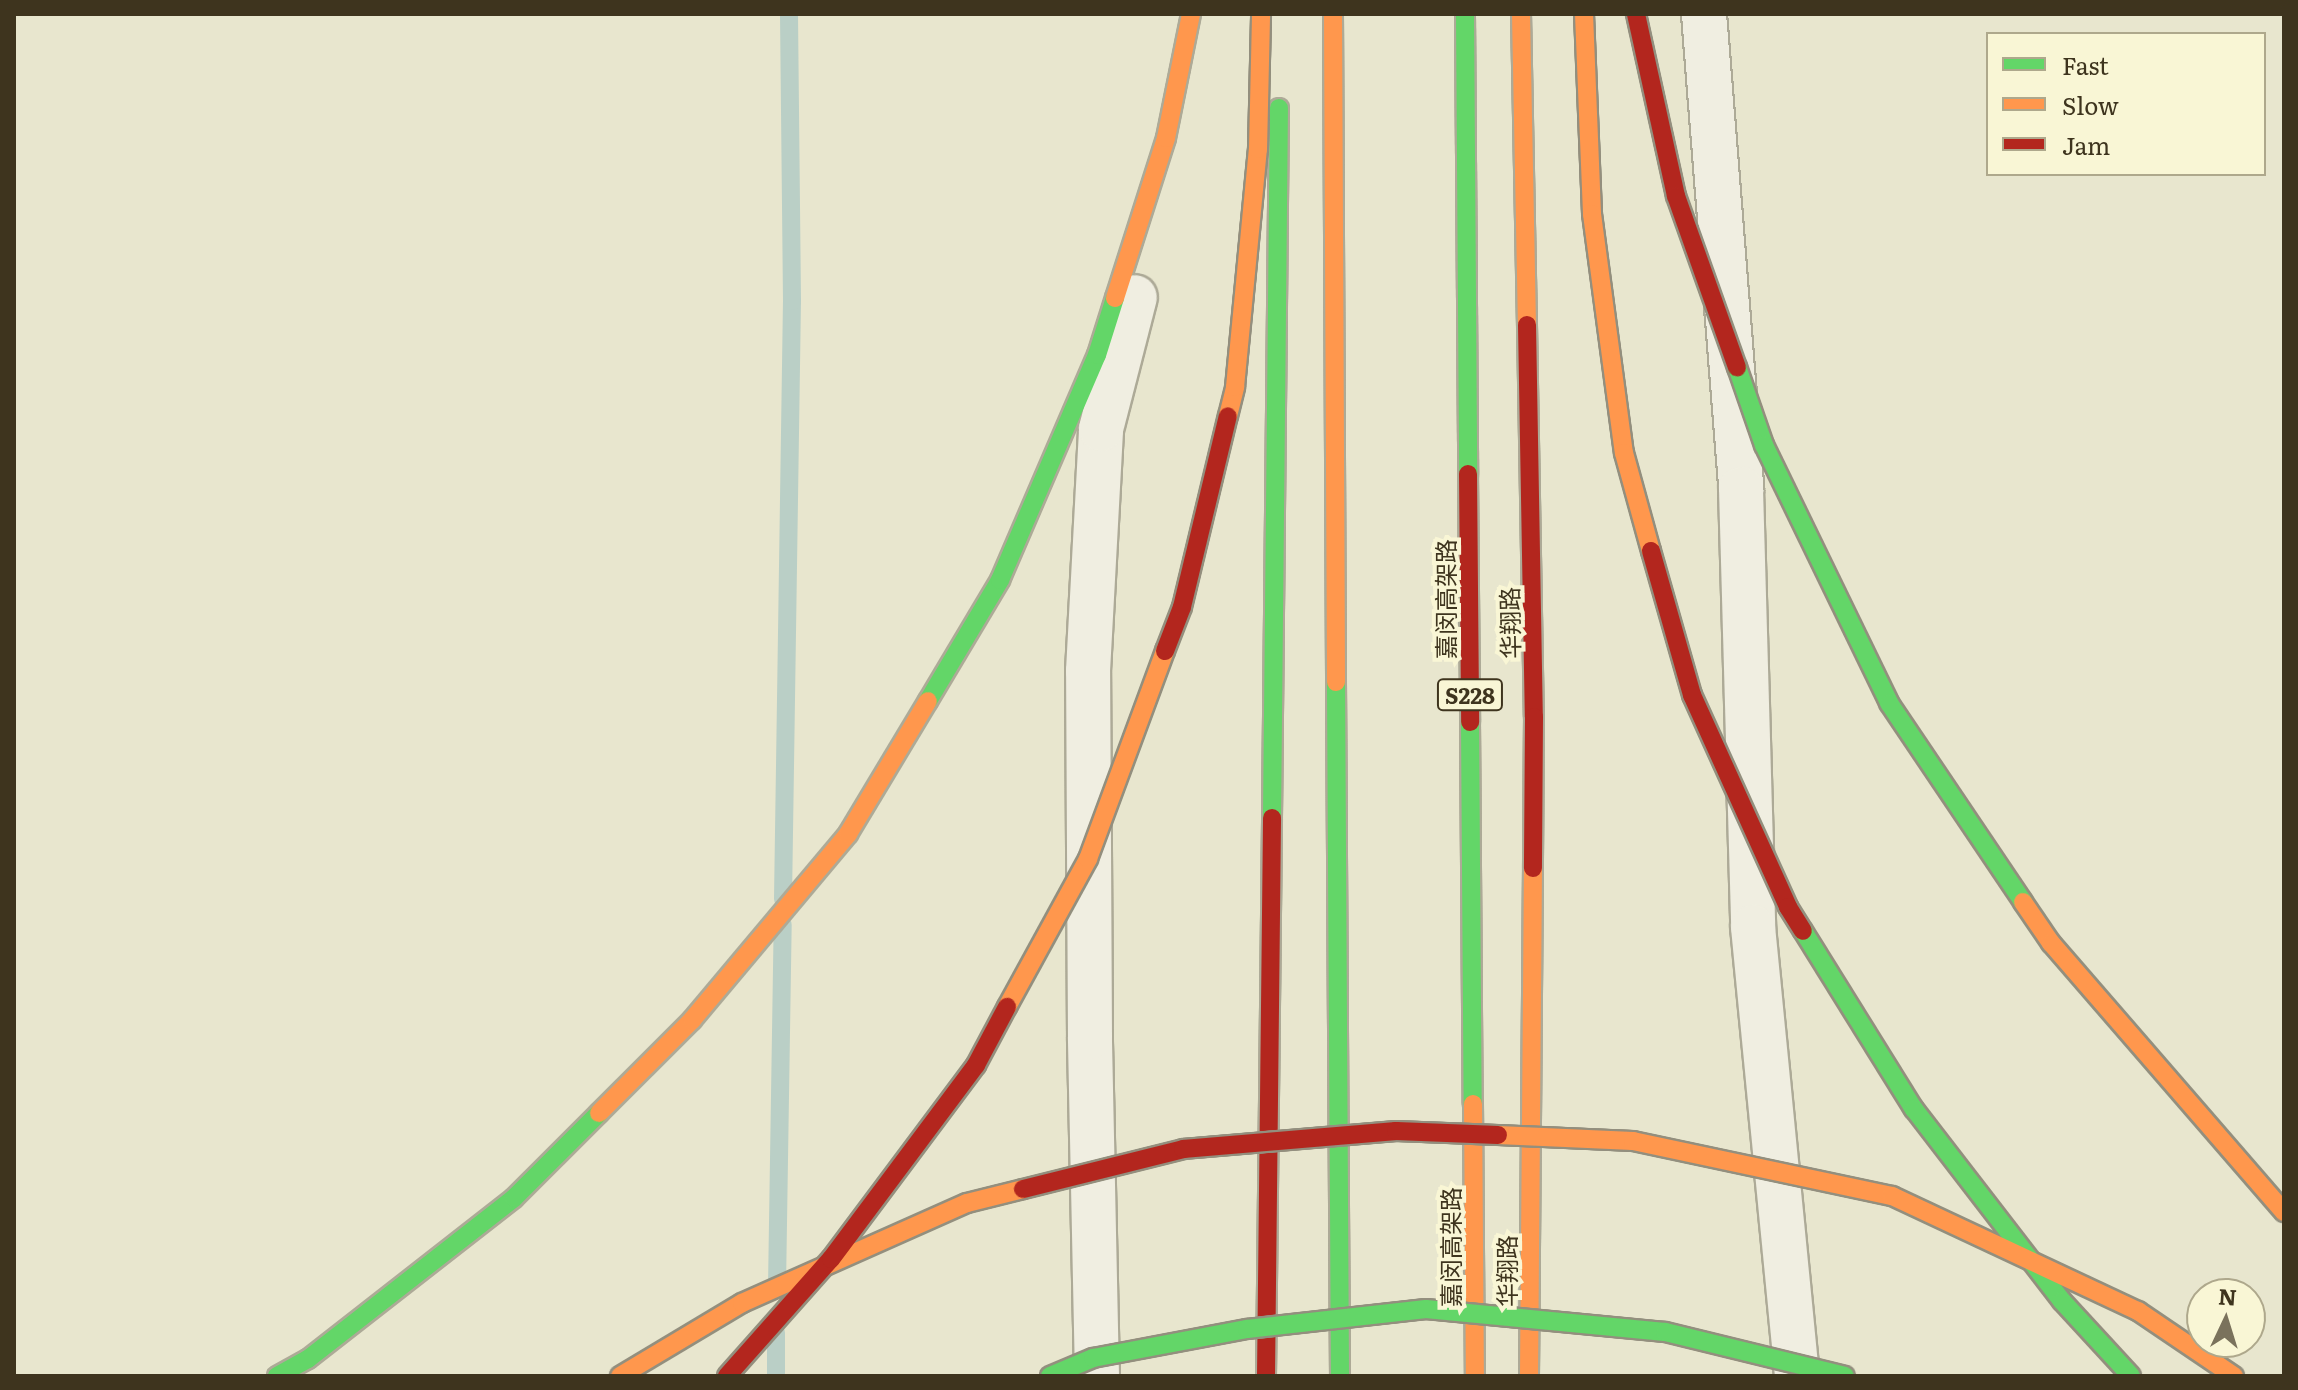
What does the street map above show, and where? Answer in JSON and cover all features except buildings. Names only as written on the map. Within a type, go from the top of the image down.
[{"type":"main road","points":[[277,1376],[308,1359],[514,1198],[692,1020],[848,834],[1000,580],[1097,355],[1166,138],[1191,14]]},
{"type":"main road","points":[[727,1376],[831,1259],[976,1065],[1088,859],[1182,607],[1235,387],[1258,149],[1261,14]]},
{"type":"main road","points":[[1279,61],[1280,14]]},
{"type":"main road","points":[[1333,14],[1340,1376]]},
{"type":"main road","name":"嘉闵高架路","points":[[1465,14],[1475,1376]]},
{"type":"main road","name":"华翔路","points":[[1521,14],[1534,717],[1529,1376]]},
{"type":"main road","points":[[1584,14],[1592,214],[1624,453],[1692,695],[1788,907],[1914,1109],[2062,1301],[2131,1376]]},
{"type":"main road","points":[[1636,14],[1676,196],[1764,445],[1889,703],[2051,943],[2284,1212]]},
{"type":"main road","points":[[1266,1376],[1279,93]]},
{"type":"main road","points":[[620,1376],[742,1303],[967,1203],[1183,1149],[1396,1131],[1633,1141],[1892,1196],[2138,1311],[2234,1376]]},
{"type":"main road","points":[[1050,1376],[1093,1358],[1247,1329],[1426,1309],[1665,1332],[1845,1376]]},
{"type":"street","points":[[1097,1376],[1088,671],[1101,429],[1201,14]]},
{"type":"street","points":[[1704,14],[1741,489],[1753,927],[1797,1376]]},
{"type":"waterway","points":[[783,899],[792,301],[789,14]]},
{"type":"waterway","points":[[777,1287],[783,925]]},
{"type":"waterway","points":[[776,1333],[776,1376]]},
{"type":"traffic: fast","points":[[1465,14],[1468,474]]},
{"type":"traffic: fast","points":[[1272,818],[1279,108]]},
{"type":"traffic: fast","points":[[928,701],[1000,580],[1097,355],[1115,298]]},
{"type":"traffic: fast","points":[[1737,367],[1764,445],[1889,703],[2023,902]]},
{"type":"traffic: fast","points":[[1336,682],[1340,1376]]},
{"type":"traffic: fast","points":[[1470,722],[1473,1104]]},
{"type":"traffic: fast","points":[[1803,931],[1914,1109],[2062,1301],[2131,1376]]},
{"type":"traffic: fast","points":[[277,1376],[308,1359],[514,1198],[599,1113]]},
{"type":"traffic: fast","points":[[1050,1376],[1093,1358],[1247,1329],[1426,1309],[1665,1332],[1845,1376]]},
{"type":"traffic: slow","points":[[1115,298],[1166,138],[1191,14]]},
{"type":"traffic: slow","points":[[1228,416],[1235,387],[1258,149],[1261,14]]},
{"type":"traffic: slow","points":[[1333,14],[1336,682]]},
{"type":"traffic: slow","points":[[1521,14],[1527,325]]},
{"type":"traffic: slow","points":[[1584,14],[1592,214],[1624,453],[1651,551]]},
{"type":"traffic: slow","points":[[1007,1007],[1088,859],[1165,651]]},
{"type":"traffic: slow","points":[[599,1113],[692,1020],[848,834],[928,701]]},
{"type":"traffic: slow","points":[[1529,1376],[1533,868]]},
{"type":"traffic: slow","points":[[2023,902],[2051,943],[2284,1212]]},
{"type":"traffic: slow","points":[[1473,1104],[1475,1376]]},
{"type":"traffic: slow","points":[[1498,1135],[1633,1141],[1892,1196],[2138,1311],[2234,1376]]},
{"type":"traffic: slow","points":[[620,1376],[742,1303],[967,1203],[1023,1189]]},
{"type":"traffic: jam","points":[[1636,14],[1676,196],[1737,367]]},
{"type":"traffic: jam","points":[[1527,325],[1534,717],[1533,868]]},
{"type":"traffic: jam","points":[[1165,651],[1182,607],[1228,416]]},
{"type":"traffic: jam","points":[[1468,474],[1470,722]]},
{"type":"traffic: jam","points":[[1651,551],[1692,695],[1788,907],[1803,931]]},
{"type":"traffic: jam","points":[[1266,1376],[1272,818]]},
{"type":"traffic: jam","points":[[727,1376],[831,1259],[976,1065],[1007,1007]]},
{"type":"traffic: jam","points":[[1023,1189],[1183,1149],[1396,1131],[1498,1135]]}]
